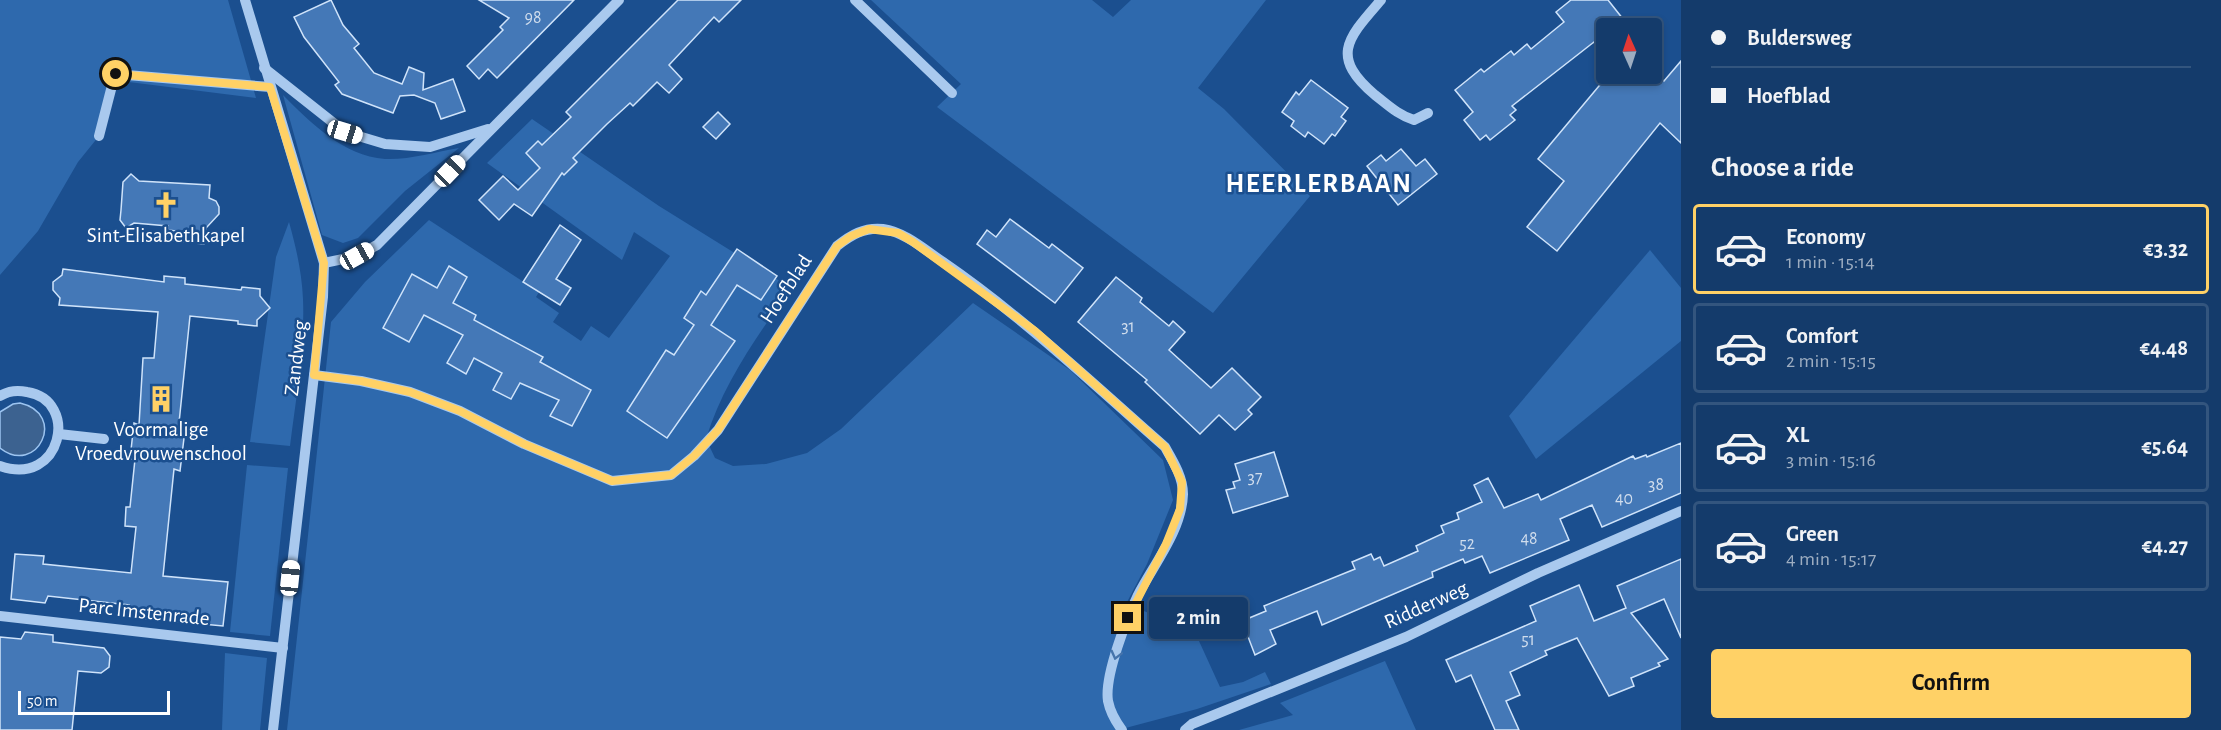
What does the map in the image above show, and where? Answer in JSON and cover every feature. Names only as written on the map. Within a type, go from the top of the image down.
[{"type":"street","name":"Zandweg","points":[[245,0],[263,68],[324,263],[314,375],[273,730]]},
{"type":"street","points":[[324,263],[357,256],[377,245],[619,0]]},
{"type":"street","points":[[855,0],[952,93]]},
{"type":"street","points":[[1382,0],[1350,39],[1348,61],[1352,72],[1358,80],[1397,113],[1414,120],[1428,113]]},
{"type":"street","points":[[263,68],[345,132],[385,144],[430,147],[492,128]]},
{"type":"street","points":[[99,136],[116,74],[270,87]]},
{"type":"street","name":"Hoefblad","points":[[314,375],[361,381],[410,392],[460,411],[524,444],[612,481],[671,475],[694,456],[718,430],[837,246],[851,236],[869,229],[898,233],[957,272],[1035,331],[1165,447],[1175,464],[1182,482],[1180,509],[1166,544],[1128,618],[1112,672],[1108,700],[1122,730]]},
{"type":"street","points":[[0,396],[17,391],[31,392],[43,398],[52,408],[58,421],[59,434],[49,457],[38,466],[13,470],[0,466]]},
{"type":"street","points":[[59,434],[104,439]]},
{"type":"street","name":"Ridderweg","points":[[1185,730],[1192,724],[1406,637],[1538,573],[1681,511]]},
{"type":"street","name":"Parc Imstenrade","points":[[0,616],[283,648]]},
{"type":"shaded area","points":[[0,0],[228,0],[256,98],[113,80],[99,136],[78,162],[38,231],[0,275]]},
{"type":"shaded area","points":[[871,0],[1092,0],[1113,17],[1131,0],[1266,0],[1198,88],[1224,109],[1310,196],[1213,313],[937,107],[961,84]]},
{"type":"shaded area","points":[[283,95],[328,136],[355,152],[385,159],[459,148],[405,191],[358,238],[343,243],[322,235]]},
{"type":"shaded area","points":[[532,119],[659,206],[791,288],[742,360],[713,418],[706,439],[715,458],[733,466],[766,464],[807,453],[841,429],[973,303],[1070,370],[1163,460],[1173,500],[1147,564],[1126,604],[1154,615],[1183,606],[1220,687],[1243,682],[1265,672],[1271,684],[1197,709],[1118,730],[287,730],[331,322],[365,282],[429,220],[539,292],[536,297],[559,313],[553,322],[581,341],[591,326],[609,338],[670,256],[634,232],[622,260],[487,163]]},
{"type":"shaded area","points":[[289,222],[300,270],[303,317],[300,373],[290,446],[250,442],[276,257]]},
{"type":"shaded area","points":[[1650,250],[1681,288],[1681,341],[1536,459],[1509,416]]},
{"type":"shaded area","points":[[20,403],[34,409],[42,419],[45,430],[42,440],[35,449],[25,455],[13,455],[0,448],[0,412],[13,404]]},
{"type":"shaded area","points":[[247,465],[288,468],[270,636],[230,632]]},
{"type":"shaded area","points":[[225,653],[267,658],[260,730],[222,730]]},
{"type":"shaded area","points":[[1385,661],[1416,730],[1239,730],[1293,715],[1280,703]]},
{"type":"building","points":[[331,0],[343,25],[359,44],[354,48],[374,73],[402,84],[409,67],[424,73],[423,90],[453,79],[465,111],[441,119],[435,103],[414,95],[400,96],[393,113],[342,94],[335,85],[339,82],[304,37],[294,17]]},
{"type":"building","points":[[479,0],[574,0],[497,78],[488,69],[479,79],[467,66],[503,30],[500,27],[509,18]]},
{"type":"building","points":[[678,0],[741,0],[719,22],[714,17],[669,65],[682,79],[669,93],[657,82],[633,106],[630,103],[573,158],[577,162],[564,175],[562,173],[532,216],[514,204],[499,220],[479,200],[503,176],[518,190],[540,168],[526,153],[538,141],[542,145],[571,117],[566,112]]},
{"type":"building","points":[[1571,0],[1608,0],[1622,18],[1596,18],[1596,44],[1594,42],[1512,106],[1516,110],[1510,115],[1515,120],[1490,140],[1486,135],[1480,140],[1464,120],[1473,112],[1455,90],[1481,69],[1484,72],[1511,51],[1514,55],[1527,44],[1531,49],[1564,22],[1556,12]]},
{"type":"building","points":[[1681,61],[1681,143],[1660,123],[1557,251],[1527,227],[1564,181],[1538,159],[1601,84],[1662,84],[1662,79],[1664,81]]},
{"type":"building","points":[[1311,80],[1348,108],[1341,117],[1346,121],[1335,136],[1332,134],[1324,144],[1308,132],[1305,137],[1291,126],[1294,121],[1282,112],[1296,92],[1299,95]]},
{"type":"building","points":[[718,112],[730,124],[716,139],[703,127]]},
{"type":"building","points":[[1401,149],[1416,166],[1425,159],[1437,174],[1398,205],[1367,166],[1381,155],[1386,161]]},
{"type":"building","points":[[131,174],[139,181],[210,185],[209,198],[216,201],[219,214],[206,228],[204,244],[174,241],[175,231],[168,230],[168,226],[134,223],[126,228],[120,220],[123,182]]},
{"type":"building","points":[[1010,219],[1049,248],[1052,244],[1083,268],[1055,303],[977,244],[987,230],[996,237]]},
{"type":"building","points":[[560,225],[581,240],[556,279],[571,288],[560,305],[523,282]]},
{"type":"building","points":[[737,249],[777,276],[761,300],[737,285],[711,325],[735,341],[667,438],[627,411],[666,350],[674,355],[694,325],[684,318],[701,291],[706,295]]},
{"type":"building","points":[[449,266],[467,277],[453,303],[476,315],[474,320],[543,357],[540,362],[591,390],[572,426],[550,416],[559,400],[520,383],[511,399],[493,390],[502,373],[474,358],[466,374],[447,363],[463,335],[424,315],[409,342],[383,328],[412,274],[437,288]]},
{"type":"building","name":"Voormalige Vroedvrouwenschool","points":[[63,269],[164,282],[164,276],[185,278],[185,284],[241,290],[242,287],[260,289],[260,296],[270,308],[257,320],[257,326],[238,324],[238,321],[190,316],[179,423],[186,423],[180,471],[174,469],[163,576],[228,582],[223,626],[128,617],[129,605],[48,596],[45,603],[11,599],[15,554],[44,556],[43,564],[131,573],[136,527],[125,526],[126,507],[130,507],[135,459],[130,459],[134,423],[139,425],[143,358],[154,358],[158,312],[59,305],[60,298],[53,290],[53,282],[62,275]]},
{"type":"building","points":[[1116,277],[1142,298],[1140,302],[1169,326],[1173,321],[1185,332],[1169,350],[1211,388],[1232,368],[1261,397],[1248,410],[1252,414],[1235,430],[1219,415],[1200,434],[1145,382],[1147,380],[1078,322]]},
{"type":"building","points":[[1681,443],[1681,493],[1602,527],[1592,505],[1560,519],[1569,540],[1490,573],[1482,556],[1465,563],[1463,559],[1432,572],[1433,577],[1322,625],[1317,611],[1270,630],[1276,644],[1255,655],[1242,621],[1266,611],[1264,606],[1355,569],[1352,562],[1371,554],[1374,560],[1380,557],[1384,566],[1418,551],[1416,546],[1444,533],[1441,526],[1459,519],[1457,513],[1482,502],[1474,485],[1488,478],[1504,508],[1538,494],[1541,500],[1633,456],[1635,459],[1646,455],[1647,457]]},
{"type":"building","points":[[1274,452],[1288,496],[1233,513],[1226,490],[1235,488],[1233,482],[1240,480],[1235,464]]},
{"type":"building","points":[[1681,559],[1681,638],[1664,599],[1631,613],[1668,659],[1658,663],[1660,666],[1631,678],[1634,686],[1609,696],[1577,638],[1545,651],[1547,655],[1510,672],[1520,695],[1506,701],[1519,730],[1495,730],[1471,675],[1456,682],[1446,660],[1536,621],[1530,606],[1579,585],[1594,621],[1626,608],[1617,586]]},
{"type":"building","points":[[25,632],[53,635],[53,642],[104,648],[110,656],[109,667],[101,673],[78,671],[72,730],[0,730],[0,637],[21,639]]},
{"type":"place","name":"Sint-Elisabethkapel","points":[[166,205]]},
{"type":"place","name":"Voormalige Vroedvrouwenschool","points":[[161,399]]},
{"type":"district","name":"HEERLERBAAN","points":[[1319,183]]},
{"type":"route","points":[[116,74],[270,87],[324,263],[323,297],[314,375],[361,381],[410,392],[460,411],[524,444],[612,481],[641,480],[671,475],[694,456],[718,430],[837,246],[860,231],[869,229],[883,229],[898,233],[957,272],[1035,331],[1165,447],[1182,482],[1183,495],[1180,509],[1166,544],[1128,618]]}]
